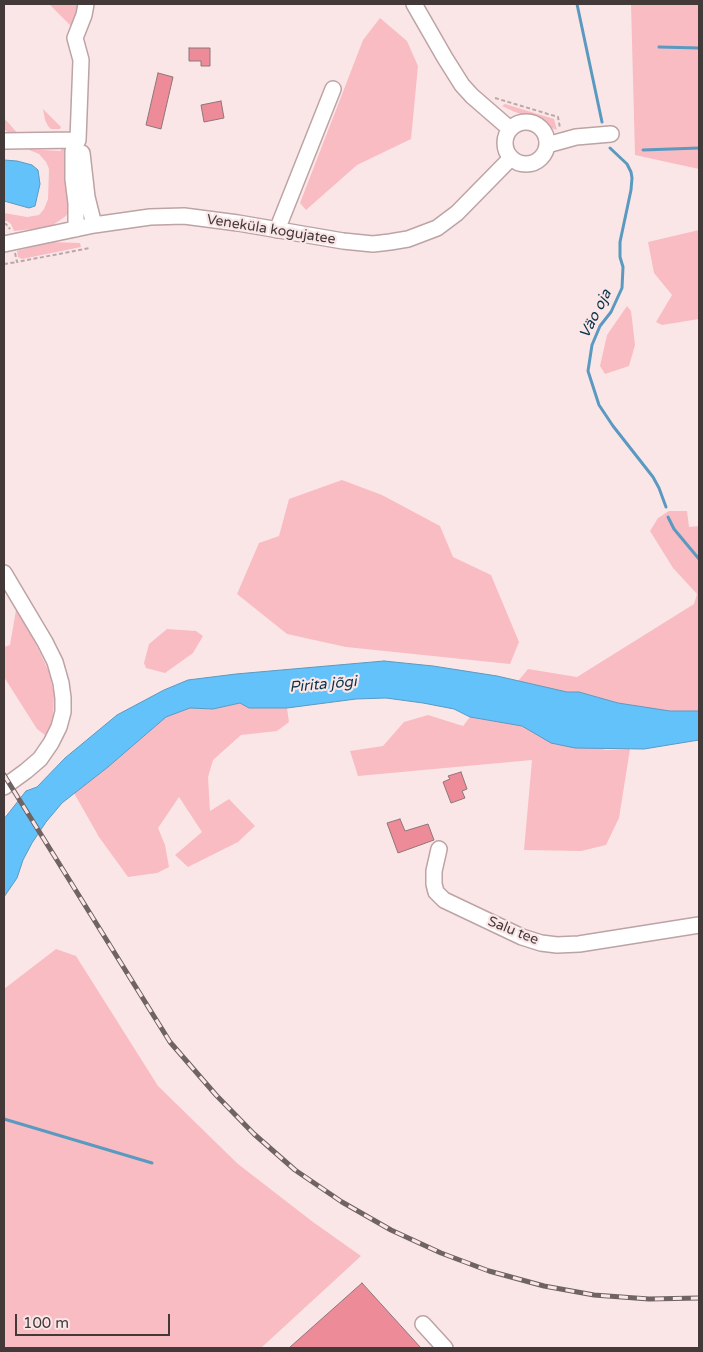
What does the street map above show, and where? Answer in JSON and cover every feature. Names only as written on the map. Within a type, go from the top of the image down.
[{"type":"street","points":[[86,4],[75,38],[81,60],[78,140],[82,151],[87,197],[94,225]]},
{"type":"street","points":[[414,4],[462,85],[510,130]]},
{"type":"street","points":[[277,230],[333,88]]},
{"type":"street","points":[[528,122],[540,127],[547,138],[547,145],[546,151],[537,162],[524,164],[512,158],[506,147],[507,135],[510,130],[521,123],[528,122]]},
{"type":"street","points":[[547,145],[576,137],[611,134]]},
{"type":"street","points":[[4,141],[78,140]]},
{"type":"street","points":[[76,229],[72,161],[73,151],[78,140]]},
{"type":"street","name":"Veneküla kogujatee","points":[[4,244],[94,225],[150,217],[184,216],[373,244],[408,239],[437,228],[457,213],[512,158]]},
{"type":"street","points":[[4,573],[55,662],[63,698],[63,712],[59,727],[51,743],[26,772],[4,787]]},
{"type":"street","name":"Salu tee","points":[[438,848],[434,884],[436,892],[444,900],[532,940],[557,945],[579,944],[699,925]]},
{"type":"street","points":[[423,1324],[445,1348]]},
{"type":"path","points":[[492,96],[558,117],[560,130]]},
{"type":"path","points":[[4,264],[17,262]]},
{"type":"shaded area","points":[[49,4],[80,4],[72,27]]},
{"type":"shaded area","points":[[631,4],[699,4],[699,169],[635,155]]},
{"type":"shaded area","points":[[380,18],[407,41],[418,66],[411,139],[357,165],[306,210],[300,203],[363,40]]},
{"type":"shaded area","points":[[505,104],[554,119],[557,130],[502,106]]},
{"type":"shaded area","points":[[43,109],[61,127],[60,129],[51,129],[48,126]]},
{"type":"shaded area","points":[[4,118],[20,136],[13,136],[5,130]]},
{"type":"shaded area","points":[[62,147],[69,149],[69,210],[66,216],[50,227],[14,231],[11,224],[7,221],[4,222],[4,213],[27,217],[39,215],[48,199],[49,169],[39,154],[27,149],[60,151]]},
{"type":"shaded area","points":[[699,230],[699,319],[662,325],[656,322],[672,295],[654,273],[648,242]]},
{"type":"shaded area","points":[[50,242],[80,243],[81,247],[22,259],[18,257],[17,251]]},
{"type":"shaded area","points":[[627,306],[631,311],[635,345],[629,366],[605,374],[600,366],[607,335]]},
{"type":"shaded area","points":[[342,480],[382,495],[440,526],[453,557],[491,575],[519,642],[510,664],[346,647],[287,634],[237,594],[259,543],[279,536],[289,499]]},
{"type":"shaded area","points":[[669,511],[687,511],[689,527],[699,526],[699,711],[670,711],[618,703],[579,692],[567,692],[518,681],[528,669],[577,677],[694,604],[697,594],[673,568],[650,531],[658,518]]},
{"type":"shaded area","points":[[16,610],[34,640],[49,672],[54,694],[53,722],[45,735],[37,729],[4,677],[4,647],[10,645]]},
{"type":"shaded area","points":[[167,629],[196,631],[203,636],[193,653],[165,673],[146,668],[144,663],[149,644]]},
{"type":"shaded area","points":[[240,703],[249,708],[287,708],[289,722],[277,731],[241,735],[213,760],[208,777],[210,811],[229,799],[255,826],[238,842],[188,867],[175,855],[202,832],[179,797],[158,828],[165,845],[169,867],[157,873],[128,877],[99,837],[74,793],[108,767],[166,717],[190,708],[213,709]]},
{"type":"shaded area","points":[[428,715],[463,726],[470,717],[522,726],[535,732],[606,750],[630,749],[619,818],[606,845],[581,851],[524,850],[532,760],[358,776],[350,751],[383,746],[404,722]]},
{"type":"shaded area","points":[[56,949],[76,956],[158,1086],[238,1164],[313,1222],[361,1256],[261,1348],[4,1348],[4,989]]},
{"type":"water","points":[[4,160],[32,165],[38,170],[40,184],[35,206],[29,208],[4,201]]},
{"type":"water","name":"Pirita jõgi","points":[[384,661],[497,676],[567,692],[579,692],[618,703],[670,711],[699,711],[699,740],[644,749],[575,748],[551,743],[522,726],[470,717],[454,709],[386,698],[356,699],[287,708],[249,708],[240,703],[213,709],[190,708],[166,717],[108,767],[62,803],[32,843],[23,860],[17,878],[4,897],[4,819],[26,791],[37,787],[65,758],[117,715],[164,690],[188,680]]},
{"type":"building","points":[[189,48],[210,48],[210,66],[201,66],[201,61],[189,61]]},
{"type":"building","points":[[158,73],[173,77],[161,129],[146,125]]},
{"type":"building","points":[[221,101],[224,118],[204,122],[201,105]]},
{"type":"building","points":[[461,772],[467,789],[462,791],[465,798],[451,803],[443,782],[450,779],[448,776]]},
{"type":"building","points":[[400,819],[405,831],[428,824],[434,840],[398,853],[387,823]]},
{"type":"building","points":[[362,1283],[421,1348],[289,1348]]},
{"type":"waterway","name":"Väo oja","points":[[577,4],[602,122]]},
{"type":"waterway","points":[[659,47],[699,48]]},
{"type":"waterway","name":"Väo oja","points":[[610,148],[627,164],[632,178],[620,242],[620,257],[623,267],[622,288],[611,312],[600,326],[592,345],[588,371],[599,405],[653,477],[666,507]]},
{"type":"waterway","points":[[643,150],[699,148]]},
{"type":"waterway","name":"Väo oja","points":[[668,517],[674,529],[699,559]]},
{"type":"waterway","points":[[4,1119],[152,1163]]},
{"type":"railway","points":[[4,775],[170,1042],[216,1095],[254,1134],[295,1170],[342,1202],[391,1230],[441,1253],[489,1271],[544,1286],[594,1295],[649,1299],[699,1298]]}]
